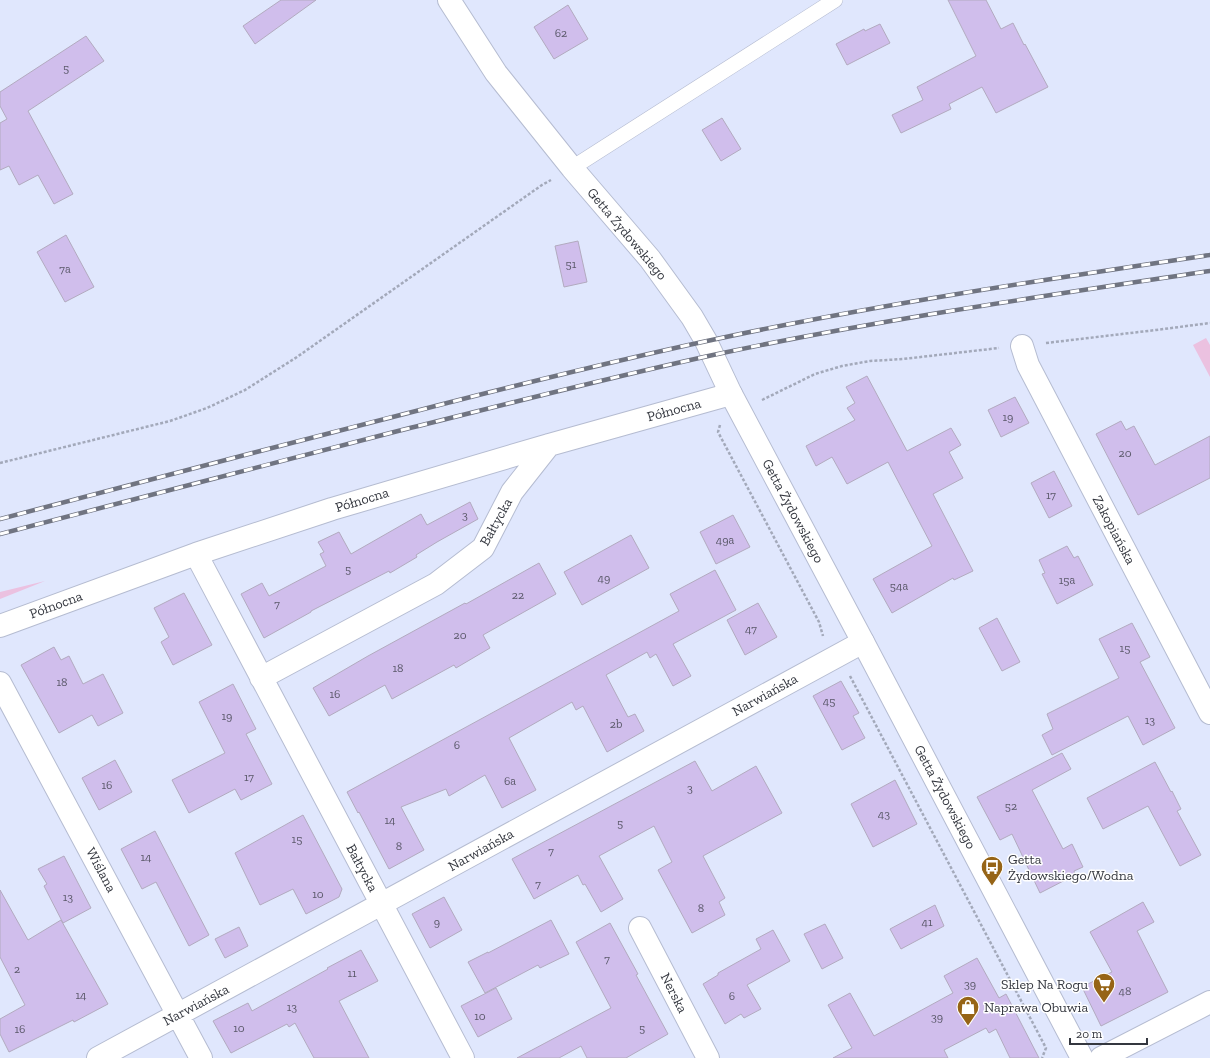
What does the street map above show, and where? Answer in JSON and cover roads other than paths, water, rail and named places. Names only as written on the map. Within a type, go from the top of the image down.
[{"type":"street","name":"Getta Żydowskiego","points":[[449,0],[496,74],[572,168],[650,259],[692,317],[706,341],[736,403],[863,642],[1086,1058]]},
{"type":"street","name":"Zakopiańska","points":[[1022,346],[1028,365],[1210,713]]},
{"type":"street","name":"Północna","points":[[0,626],[196,554],[332,509],[549,445],[736,403]]},
{"type":"street","name":"Bałtycka","points":[[261,678],[436,584],[483,548],[512,492],[549,445]]},
{"type":"street","name":"Bałtycka","points":[[196,554],[462,1058]]},
{"type":"street","name":"Narwiańska","points":[[98,1058],[863,642]]},
{"type":"street","name":"Wiślana","points":[[0,683],[201,1058]]},
{"type":"street","name":"Nerska","points":[[640,928],[708,1058]]},
{"type":"street","points":[[1086,1058],[1210,1002]]},
{"type":"lane","points":[[572,168],[835,0]]},
{"type":"railway","points":[[0,519],[489,392],[707,341],[895,305],[1210,255]]},
{"type":"railway","points":[[0,534],[398,431],[594,382],[713,355],[775,342],[1023,299],[1210,271]]},
{"type":"place","name":"Getta Żydowskiego/Wodna","points":[[992,886]]},
{"type":"place","name":"Sklep Na Rogu","points":[[1104,1004]]},
{"type":"place","name":"Naprawa Obuwia","points":[[968,1026]]}]
